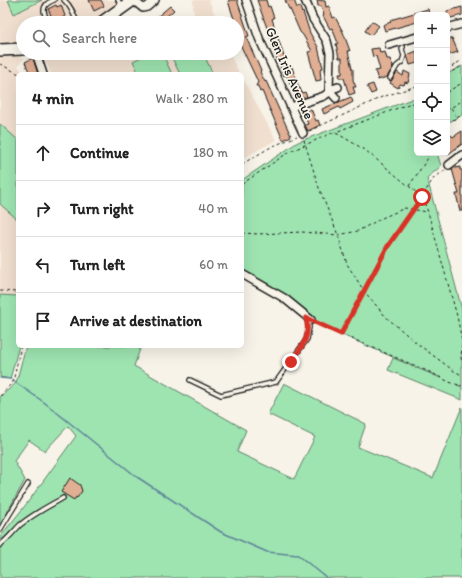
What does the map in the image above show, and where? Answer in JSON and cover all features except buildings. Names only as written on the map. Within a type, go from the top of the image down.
[{"type":"main road","points":[[108,16],[120,4],[133,0]]},
{"type":"main road","points":[[0,50],[16,49]]},
{"type":"street","points":[[133,0],[142,8],[147,8],[155,0]]},
{"type":"street","name":"Glen Iris Avenue","points":[[246,0],[259,38],[303,133]]},
{"type":"street","points":[[291,107],[324,96],[328,94],[329,90],[330,53],[327,41],[313,20],[305,0]]},
{"type":"street","points":[[450,27],[462,24]]},
{"type":"street","points":[[388,45],[401,45],[414,38]]},
{"type":"street","points":[[38,60],[42,72]]},
{"type":"street","points":[[329,90],[338,87]]},
{"type":"street","points":[[329,90],[336,98]]},
{"type":"street","points":[[449,165],[462,155]]},
{"type":"street","points":[[244,275],[284,298],[309,319]]},
{"type":"lane","points":[[44,16],[44,7],[49,2],[54,0]]},
{"type":"lane","points":[[64,0],[73,11],[74,16]]},
{"type":"lane","points":[[390,78],[397,66],[402,62],[404,56],[401,45]]},
{"type":"lane","points":[[190,380],[221,395],[276,382],[307,340],[309,319]]},
{"type":"lane","points":[[0,530],[28,484]]},
{"type":"lane","points":[[0,545],[21,525],[62,498]]},
{"type":"path","points":[[450,68],[462,60]]},
{"type":"path","points":[[0,64],[16,72]]},
{"type":"path","points":[[450,72],[462,66]]},
{"type":"path","points":[[450,90],[462,83]]},
{"type":"path","points":[[244,163],[271,147],[382,97],[414,87]]},
{"type":"path","points":[[457,118],[451,107],[462,101]]},
{"type":"path","points":[[244,183],[289,152],[332,133],[411,103],[414,104]]},
{"type":"path","points":[[450,122],[462,116]]},
{"type":"path","points":[[332,133],[338,134],[366,150],[422,197],[428,212],[457,316],[462,341]]},
{"type":"path","points":[[305,145],[347,264],[364,291],[386,317],[419,345],[454,371],[462,375]]},
{"type":"path","points":[[409,186],[428,158],[428,156]]},
{"type":"path","points":[[341,334],[388,246],[414,210],[433,179],[449,165]]},
{"type":"path","points":[[244,233],[302,232],[338,235],[358,231],[405,208],[428,212]]},
{"type":"path","points":[[0,291],[16,292]]},
{"type":"path","points":[[309,319],[432,373],[449,382],[462,386]]},
{"type":"path","points":[[462,345],[462,362]]},
{"type":"path","points":[[0,396],[13,382],[21,348]]},
{"type":"shaded area","points":[[0,0],[126,0],[105,16],[16,16],[16,45],[0,46]]},
{"type":"shaded area","points":[[193,0],[209,0],[215,16],[193,16]]},
{"type":"shaded area","points":[[0,54],[16,57],[16,60],[23,60],[18,65],[22,72],[16,72],[16,296],[0,295]]},
{"type":"shaded area","points":[[45,60],[233,60],[239,72],[50,72]]},
{"type":"shaded area","points":[[244,81],[276,140],[244,158]]},
{"type":"green space","points":[[8,0],[42,0],[14,14]]},
{"type":"green space","points":[[165,60],[171,72],[138,72],[133,61]]},
{"type":"green space","points":[[173,60],[206,60],[212,72],[179,72]]},
{"type":"green space","points":[[462,66],[462,115],[450,121],[450,84],[450,72]]},
{"type":"green space","points":[[414,98],[414,156],[438,156],[441,166],[427,178],[462,310],[462,386],[457,385],[462,387],[462,400],[388,370],[393,358],[441,378],[306,318],[297,308],[244,275],[244,179],[298,142]]},
{"type":"green space","points":[[0,124],[16,138],[16,218],[0,204]]},
{"type":"green space","points":[[0,295],[16,296],[16,348],[18,348],[10,379],[0,377]]},
{"type":"green space","points":[[25,348],[138,348],[140,349],[134,366],[246,430],[237,452],[294,479],[315,437],[268,414],[284,383],[366,424],[358,447],[433,478],[462,407],[462,578],[0,578],[0,537],[28,502],[76,436],[68,426],[45,451],[29,440],[14,461],[25,480],[0,525],[0,397],[16,383]]},
{"type":"waterway","points":[[0,378],[11,379],[45,403],[137,477],[221,532],[267,552],[298,555],[327,578]]},
{"type":"route","points":[[291,362],[307,340],[309,327],[306,318],[341,334],[388,246],[422,197]]}]
